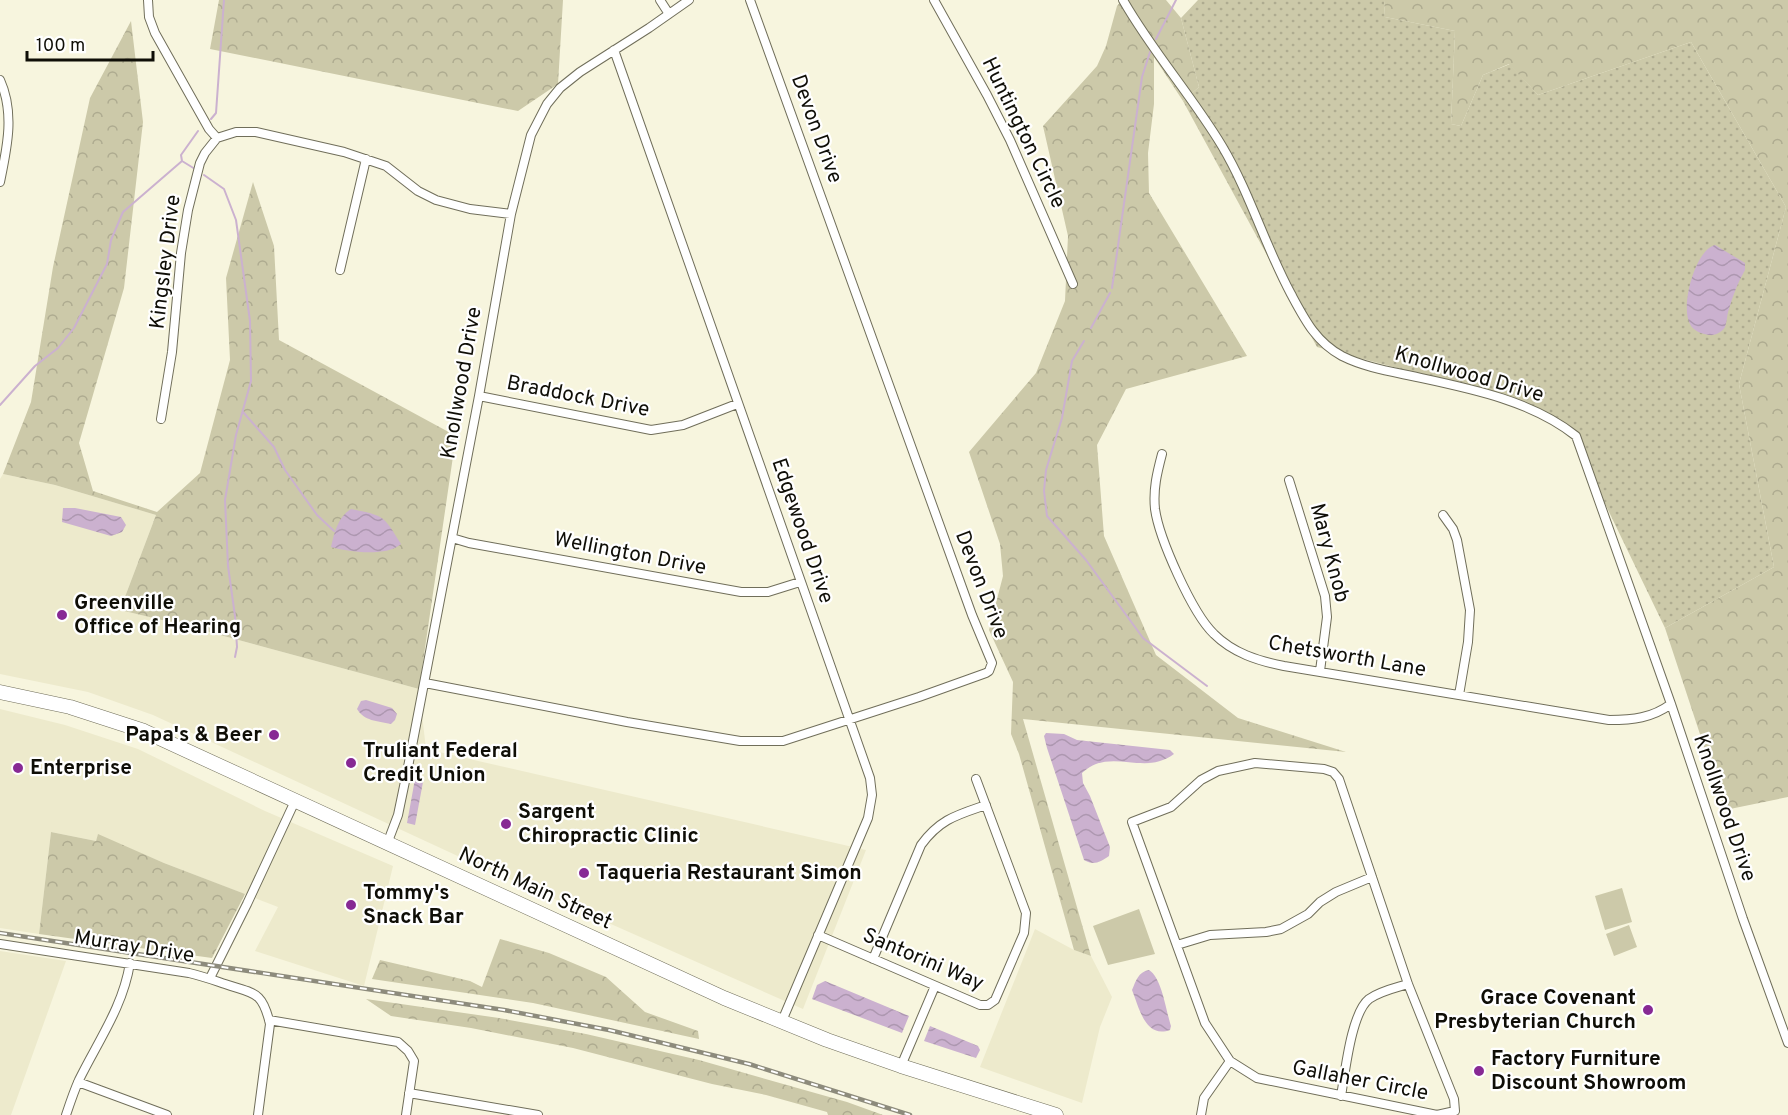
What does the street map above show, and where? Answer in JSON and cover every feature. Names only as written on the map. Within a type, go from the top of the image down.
[{"type":"main road","name":"North Main Street","points":[[0,692],[107,717],[295,801],[662,971],[828,1040],[901,1066],[1056,1115]]},
{"type":"street","points":[[148,0],[149,17],[155,33],[204,121],[217,138],[236,132],[255,132],[344,152],[386,166],[418,191],[436,200],[470,209],[511,214]]},
{"type":"street","points":[[660,0],[669,14]]},
{"type":"street","name":"Knollwood Drive","points":[[387,844],[398,815],[425,683],[480,396],[511,214],[531,135],[547,104],[560,88],[580,72],[689,0]]},
{"type":"street","name":"Devon Drive","points":[[425,683],[627,722],[753,742],[798,738],[979,676],[989,670],[992,663],[972,615],[750,0]]},
{"type":"street","name":"Huntington Circle","points":[[934,0],[1010,140],[1073,284]]},
{"type":"street","name":"Knollwood Drive","points":[[1123,0],[1144,34],[1194,101],[1223,147],[1286,284],[1309,327],[1323,343],[1343,356],[1364,364],[1449,384],[1539,411],[1576,435],[1788,1043]]},
{"type":"street","name":"Edgewood Drive","points":[[614,50],[870,778],[871,807],[865,828],[782,1021]]},
{"type":"street","points":[[0,80],[9,118],[6,153],[0,182]]},
{"type":"street","name":"Kingsley Drive","points":[[161,419],[172,352],[181,253],[188,210],[200,163],[217,138]]},
{"type":"street","points":[[340,270],[366,159]]},
{"type":"street","name":"Braddock Drive","points":[[480,396],[651,430],[683,425],[737,404]]},
{"type":"street","name":"Chetsworth Lane","points":[[1162,454],[1155,479],[1156,514],[1186,591],[1204,623],[1224,642],[1245,656],[1266,663],[1609,720],[1627,720],[1658,713],[1671,704]]},
{"type":"street","name":"Mary Knob","points":[[1289,480],[1325,596],[1326,633],[1320,671]]},
{"type":"street","points":[[1443,515],[1453,528],[1457,540],[1470,610],[1468,642],[1459,695]]},
{"type":"street","name":"Wellington Drive","points":[[452,538],[741,592],[768,592],[801,582]]},
{"type":"street","name":"Gallaher Circle","points":[[1255,763],[1324,769],[1333,772],[1339,779],[1408,984],[1454,1099],[1456,1113],[1437,1115],[1257,1078],[1230,1061],[1205,1023],[1177,945],[1132,822],[1171,807],[1201,780],[1218,771],[1255,763]]},
{"type":"street","name":"Santorini Way","points":[[818,935],[980,1005],[988,1005],[995,1000],[1024,933],[1026,913],[976,779]]},
{"type":"street","name":"Murray Drive","points":[[0,944],[130,963],[210,978],[243,914],[295,801]]},
{"type":"street","points":[[873,959],[921,845],[938,824],[953,816],[986,805]]},
{"type":"street","points":[[1177,945],[1210,935],[1281,929],[1308,914],[1320,902],[1336,892],[1372,877]]},
{"type":"street","points":[[66,1115],[78,1082],[117,1009],[127,981],[130,963]]},
{"type":"street","points":[[210,978],[255,994],[262,1002],[269,1020],[270,1040],[258,1115]]},
{"type":"street","points":[[1341,1096],[1349,1051],[1363,1005],[1370,998],[1408,984]]},
{"type":"street","points":[[901,1066],[935,986]]},
{"type":"street","points":[[269,1020],[398,1042],[414,1061],[406,1115]]},
{"type":"street","points":[[1201,1115],[1204,1098],[1230,1061]]},
{"type":"street","points":[[78,1082],[145,1111],[168,1115]]},
{"type":"street","points":[[409,1093],[538,1115]]},
{"type":"shaded area","points":[[3,474],[55,485],[156,515],[120,610],[419,689],[426,749],[866,850],[803,1009],[475,864],[153,715],[88,692],[0,674],[0,479]]},
{"type":"shaded area","points":[[0,709],[65,725],[138,749],[265,811],[393,866],[364,986],[255,951],[278,907],[98,835],[96,841],[51,832],[39,934],[0,928]]},
{"type":"shaded area","points":[[1035,929],[1074,950],[1091,956],[1112,997],[1100,1027],[1082,1103],[980,1067]]},
{"type":"shaded area","points":[[0,951],[66,961],[11,1115],[0,1115]]},
{"type":"green space","points":[[219,0],[563,0],[558,84],[518,111],[210,49]]},
{"type":"green space","points":[[1122,0],[1166,0],[1181,18],[1199,87],[1183,101],[1154,57],[1154,104],[1148,153],[1149,193],[1247,356],[1126,389],[1097,445],[1104,536],[1156,655],[1238,718],[1346,752],[1023,719],[1091,956],[1074,950],[1019,754],[1011,734],[1013,682],[989,630],[1003,576],[1000,544],[969,452],[1036,373],[1065,301],[1068,236],[1043,126],[1097,66],[1106,46],[1117,6]]},
{"type":"green space","points":[[1198,0],[1384,0],[1385,17],[1455,31],[1451,124],[1461,126],[1483,75],[1510,64],[1538,95],[1691,42],[1786,207],[1739,384],[1774,567],[1665,628],[1569,429],[1478,389],[1317,347],[1183,101],[1199,87],[1181,18]]},
{"type":"green space","points":[[1384,0],[1788,0],[1788,797],[1725,810],[1665,628],[1774,567],[1739,384],[1786,207],[1691,42],[1538,95],[1509,64],[1483,75],[1461,126],[1451,124],[1455,31],[1385,17]]},
{"type":"green space","points":[[131,21],[143,122],[124,288],[79,443],[93,491],[157,512],[200,473],[230,360],[226,278],[253,182],[274,246],[279,340],[456,436],[419,689],[120,610],[156,515],[55,485],[3,474],[31,402],[53,267],[90,98]]},
{"type":"green space","points":[[51,832],[96,841],[98,834],[164,863],[245,894],[212,958],[39,934]]},
{"type":"green space","points":[[1622,888],[1632,922],[1605,930],[1595,896]]},
{"type":"green space","points":[[1139,909],[1155,954],[1108,965],[1093,926]]},
{"type":"green space","points":[[1629,925],[1637,947],[1614,956],[1606,934]]},
{"type":"green space","points":[[500,939],[549,953],[606,977],[645,1012],[698,1031],[699,1039],[533,1003],[372,979],[380,960],[470,981],[482,987]]},
{"type":"green space","points":[[366,999],[499,1018],[586,1034],[699,1060],[847,1102],[883,1115],[828,1115],[827,1112],[766,1095],[712,1084],[573,1048],[471,1028],[391,1016]]},
{"type":"water","points":[[1715,245],[1745,263],[1745,270],[1732,299],[1725,327],[1711,335],[1693,329],[1687,316],[1687,305],[1691,280],[1701,257]]},
{"type":"water","points":[[63,508],[75,508],[121,517],[126,525],[122,532],[111,536],[62,522]]},
{"type":"water","points":[[351,509],[382,518],[401,544],[387,551],[377,552],[357,552],[331,547],[340,521]]},
{"type":"water","points":[[366,700],[392,708],[397,714],[395,720],[391,724],[363,716],[357,709],[361,701]]},
{"type":"water","points":[[1046,733],[1064,734],[1077,740],[1170,750],[1174,754],[1151,763],[1104,762],[1093,765],[1082,773],[1083,783],[1110,847],[1109,856],[1100,861],[1091,863],[1084,860],[1047,748],[1044,736]]},
{"type":"water","points":[[415,779],[423,782],[415,825],[407,823]]},
{"type":"water","points":[[1149,970],[1160,987],[1171,1026],[1170,1030],[1161,1032],[1149,1026],[1144,1020],[1132,990],[1140,975]]},
{"type":"water","points":[[825,981],[909,1016],[902,1033],[812,999],[817,985]]},
{"type":"water","points":[[930,1026],[978,1046],[980,1050],[976,1058],[924,1041]]},
{"type":"waterway","points":[[211,119],[216,113],[224,0]]},
{"type":"waterway","points":[[1156,39],[1176,0]]},
{"type":"waterway","points":[[1112,288],[1142,77],[1150,52]]},
{"type":"waterway","points":[[0,405],[35,366],[58,348],[74,328],[107,264],[111,240],[123,212],[182,161],[181,155],[198,131]]},
{"type":"waterway","points":[[182,161],[195,169]]},
{"type":"waterway","points":[[204,175],[224,189],[236,220],[250,321],[251,381],[236,435],[225,500],[228,566],[237,647],[235,657]]},
{"type":"waterway","points":[[1091,328],[1110,293]]},
{"type":"waterway","points":[[1084,341],[1072,361],[1062,418],[1046,470],[1044,491],[1047,516],[1086,560],[1143,638],[1207,686]]},
{"type":"waterway","points":[[243,412],[274,447],[285,470],[317,515],[334,531]]},
{"type":"railway","points":[[0,933],[504,1010],[609,1030],[749,1064],[910,1115]]},
{"type":"place","name":"Greenville Office of Hearing","points":[[62,615]]},
{"type":"place","name":"Papa's & Beer","points":[[274,735]]},
{"type":"place","name":"Truliant Federal Credit Union","points":[[351,763]]},
{"type":"place","name":"Enterprise","points":[[18,768]]},
{"type":"place","name":"Sargent Chiropractic Clinic","points":[[506,824]]},
{"type":"place","name":"Taqueria Restaurant Simon","points":[[584,873]]},
{"type":"place","name":"Tommy's Snack Bar","points":[[351,905]]},
{"type":"place","name":"Grace Covenant Presbyterian Church","points":[[1648,1010]]},
{"type":"place","name":"Factory Furniture Discount Showroom","points":[[1479,1071]]}]
